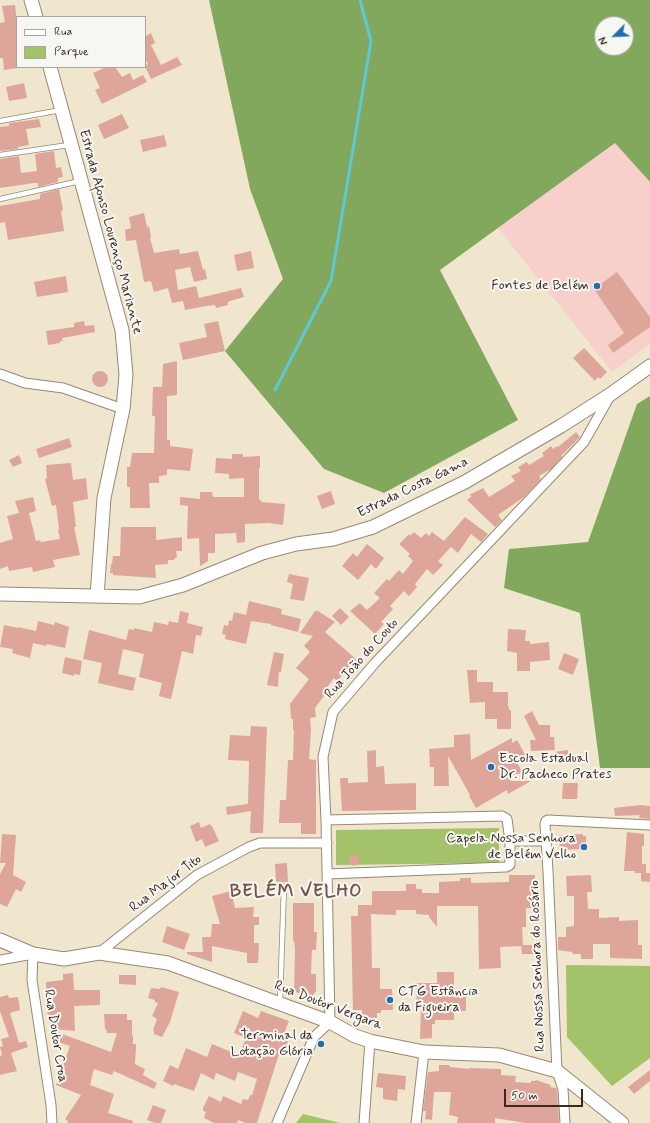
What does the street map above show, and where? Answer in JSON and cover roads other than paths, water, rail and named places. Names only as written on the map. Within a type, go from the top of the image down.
[{"type":"main road","points":[[32,0],[36,16]]},
{"type":"main road","name":"Estrada Afonso Lourenço Mariante","points":[[50,68],[122,330],[126,375],[123,409],[104,498],[97,596]]},
{"type":"main road","name":"Estrada Costa Gama","points":[[0,594],[139,597],[183,585],[262,553],[296,544],[333,539],[374,527],[465,482],[561,426],[611,394],[650,366]]},
{"type":"main road","name":"Rua Doutor Vergara","points":[[0,940],[33,954],[64,959],[99,953],[168,963],[330,1022],[355,1036],[370,1041],[424,1052],[499,1055],[557,1071],[622,1123]]},
{"type":"street","points":[[0,374],[25,383],[63,388],[123,409]]},
{"type":"street","name":"Rua João do Couto","points":[[330,1022],[327,843],[323,757],[333,712],[375,663],[584,442],[611,394]]},
{"type":"street","points":[[326,820],[502,816],[506,819],[510,841],[510,865],[506,867],[327,874]]},
{"type":"street","name":"Rua Nossa Senhora do Rosário","points":[[565,1123],[563,1089],[557,1071],[545,824],[548,820],[650,825]]},
{"type":"street","points":[[510,841],[546,841]]},
{"type":"street","name":"Rua Major Tito","points":[[99,953],[197,875],[255,844],[327,843]]},
{"type":"street","points":[[0,960],[33,954]]},
{"type":"street","name":"Rua Doutor Croa","points":[[33,954],[32,980],[51,1105],[52,1123]]},
{"type":"street","points":[[277,1123],[314,1037],[330,1022]]},
{"type":"street","points":[[364,1123],[370,1041]]},
{"type":"street","points":[[416,1123],[424,1052]]},
{"type":"lane","points":[[0,121],[62,110]]},
{"type":"lane","points":[[0,155],[71,145]]},
{"type":"lane","points":[[0,199],[81,181]]},
{"type":"lane","points":[[280,1004],[284,886]]},
{"type":"waterway","points":[[275,390],[331,281],[371,41],[360,0]]},
{"type":"place","name":"Fontes de Belém","points":[[597,286]]},
{"type":"place","name":"Escola Estadual Dr. Pacheco Prates","points":[[491,767]]},
{"type":"place","name":"Capela Nossa Senhora de Belém Velho","points":[[584,847]]},
{"type":"place","name":"CTG Estância da Figueira","points":[[390,1000]]},
{"type":"place","name":"Terminal da Lotação Glória","points":[[321,1044]]},
{"type":"district","name":"BELÉM VELHO","points":[[296,892]]}]
